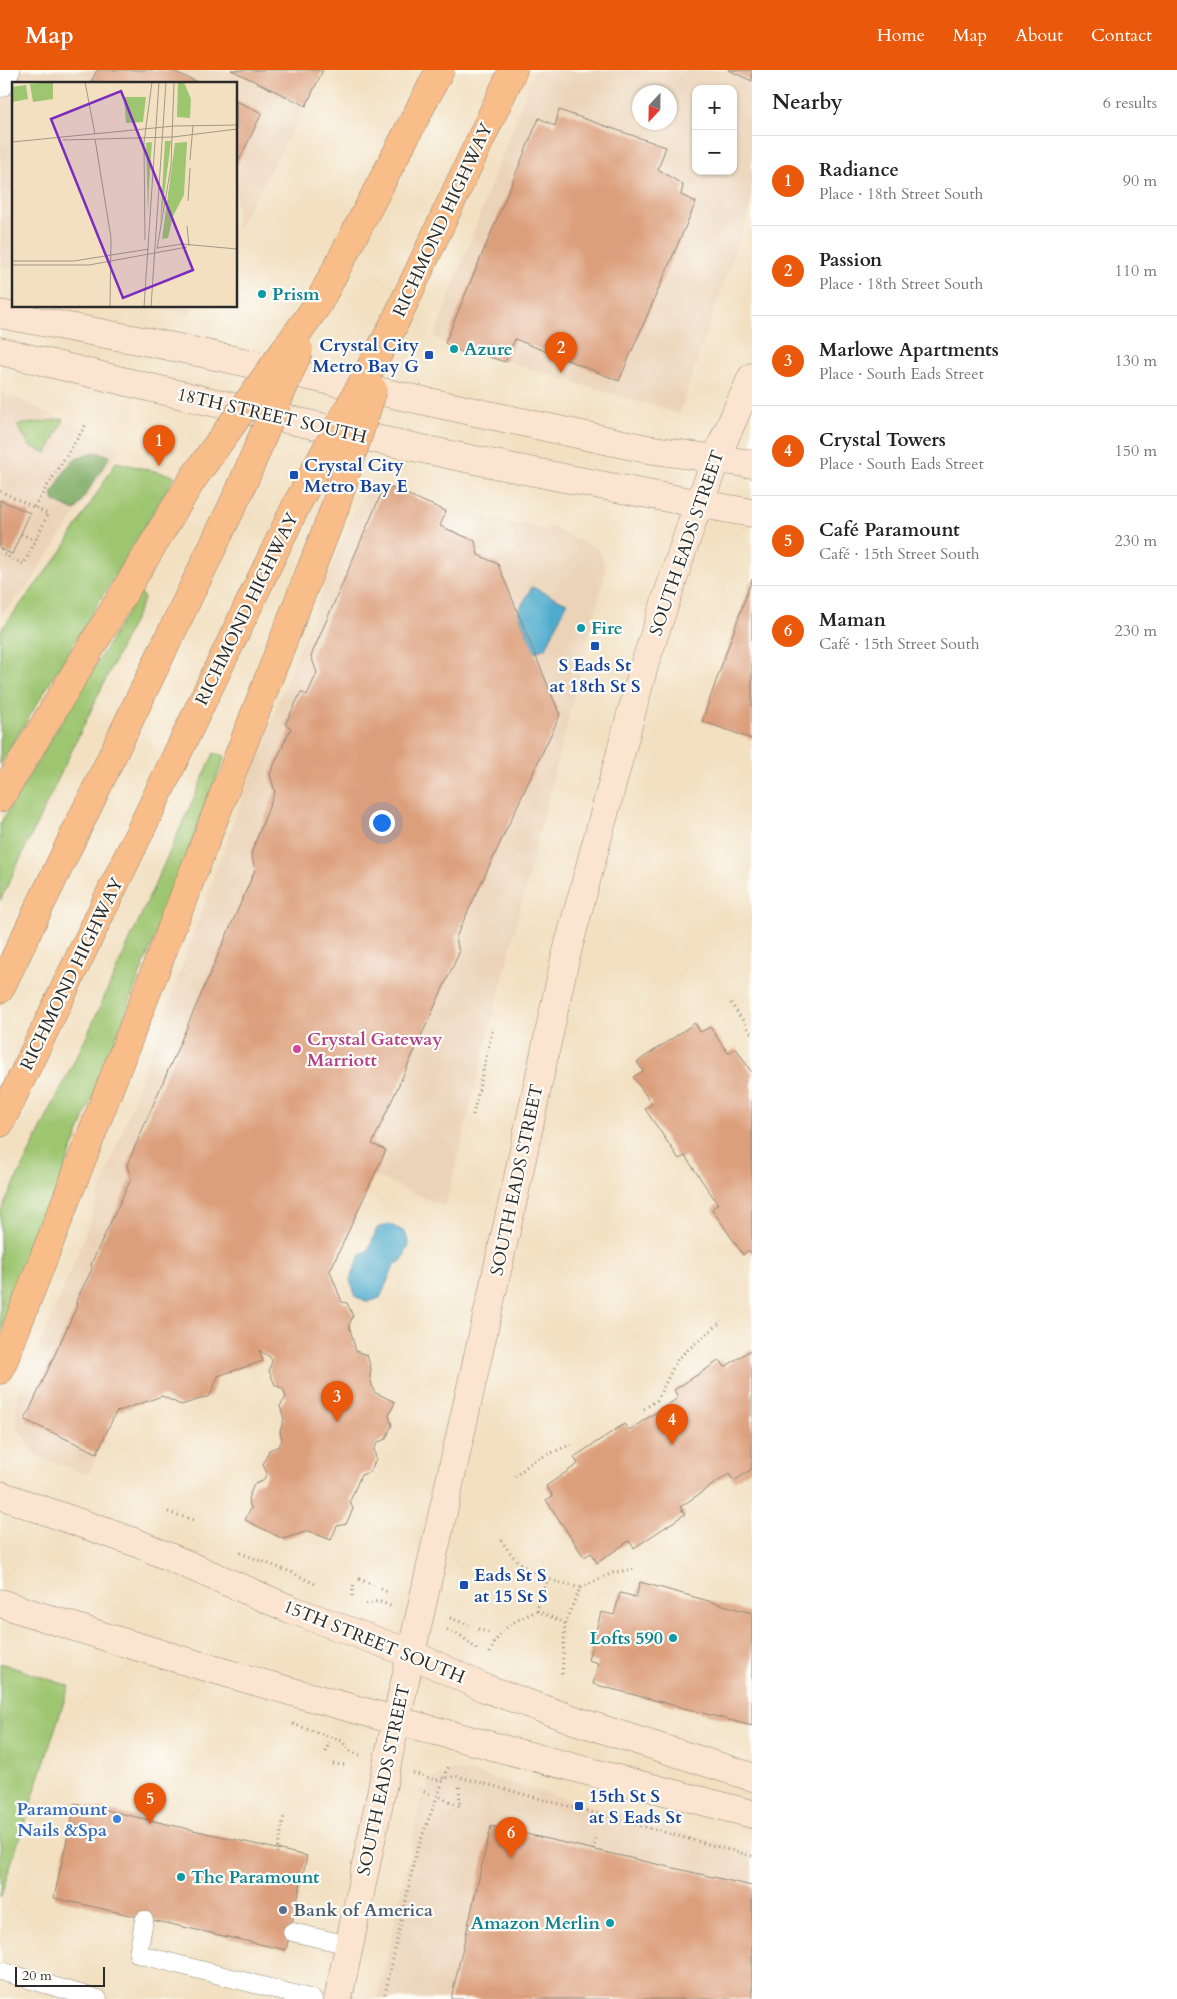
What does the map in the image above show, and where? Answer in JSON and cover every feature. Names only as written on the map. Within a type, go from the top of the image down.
[{"type":"highway","points":[[0,989],[240,490],[318,304],[440,70]]},
{"type":"highway","name":"RICHMOND HIGHWAY","points":[[0,1124],[298,502],[393,326],[513,70]]},
{"type":"highway","points":[[0,798],[192,480],[318,304]]},
{"type":"highway","points":[[0,1370],[334,510],[393,326]]},
{"type":"street","points":[[0,83],[6,70]]},
{"type":"street","points":[[0,314],[198,352],[648,449],[752,464]]},
{"type":"street","name":"18TH STREET SOUTH","points":[[0,351],[140,386],[407,447],[752,513]]},
{"type":"street","name":"SOUTH EADS STREET","points":[[338,1999],[396,1721],[516,1191],[565,959],[636,693],[699,504],[716,459],[752,377]]},
{"type":"street","name":"15TH STREET SOUTH","points":[[0,1495],[137,1543],[290,1609],[412,1654],[469,1680],[577,1721],[752,1777]]},
{"type":"street","points":[[0,1603],[145,1650],[396,1721],[752,1814]]},
{"type":"lane","points":[[144,1920],[138,1954],[313,1999]]},
{"type":"lane","points":[[292,1932],[349,1945]]},
{"type":"lane","points":[[0,1971],[98,1999]]},
{"type":"path","points":[[34,507],[87,423]]},
{"type":"path","points":[[0,491],[48,514],[24,564],[0,554]]},
{"type":"path","points":[[21,534],[35,540]]},
{"type":"path","points":[[731,1003],[752,1034]]},
{"type":"path","points":[[473,1115],[493,1027]]},
{"type":"path","points":[[644,1409],[657,1400],[678,1358],[722,1321]]},
{"type":"path","points":[[515,1477],[534,1461],[572,1444]]},
{"type":"path","points":[[168,1512],[193,1520]]},
{"type":"path","points":[[501,1540],[525,1569],[548,1580],[580,1588]]},
{"type":"path","points":[[562,1674],[565,1623],[580,1588],[591,1581],[615,1572],[635,1569]]},
{"type":"path","points":[[359,1579],[373,1586]]},
{"type":"path","points":[[536,1611],[540,1594],[548,1580]]},
{"type":"path","points":[[352,1596],[354,1582]]},
{"type":"path","points":[[381,1589],[390,1593]]},
{"type":"path","points":[[490,1653],[496,1636],[511,1622],[536,1611],[565,1623]]},
{"type":"path","points":[[450,1618],[468,1625]]},
{"type":"path","points":[[478,1629],[490,1633]]},
{"type":"path","points":[[469,1680],[479,1652]]},
{"type":"path","points":[[384,1999],[416,1853],[438,1792],[446,1778],[456,1736]]},
{"type":"path","points":[[326,1752],[329,1742]]},
{"type":"path","points":[[333,1764],[345,1765]]},
{"type":"path","points":[[440,1797],[460,1806],[459,1785]]},
{"type":"path","points":[[419,1790],[431,1794]]},
{"type":"path","points":[[277,1853],[284,1815]]},
{"type":"path","points":[[594,1850],[596,1837]]},
{"type":"shaded area","points":[[0,70],[323,70],[306,106],[238,227],[238,82],[12,82],[12,269],[0,266]]},
{"type":"shaded area","points":[[534,70],[752,70],[752,202],[679,414],[445,343],[434,337]]},
{"type":"shaded area","points":[[162,308],[193,308],[189,315]]},
{"type":"shaded area","points":[[0,391],[122,447],[38,569],[33,580],[0,615]]},
{"type":"shaded area","name":"Crystal Gateway Marriott","points":[[370,488],[484,515],[495,521],[502,518],[518,525],[526,522],[544,530],[551,527],[599,550],[606,569],[445,1207],[374,1175],[330,1270],[342,1302],[256,1342],[263,1361],[218,1376],[210,1396],[181,1405],[162,1396],[116,1412],[88,1475],[39,1457],[29,1446],[17,1425],[16,1407],[20,1391],[78,1254],[260,749],[353,513]]},
{"type":"shaded area","points":[[451,1770],[472,1772],[752,1852],[752,1999],[378,1999],[420,1803],[431,1780]]},
{"type":"green space","points":[[64,419],[47,453],[30,446],[17,425]]},
{"type":"green space","points":[[96,452],[110,456],[75,511],[54,501],[52,495],[68,466],[79,457]]},
{"type":"green space","points":[[116,462],[175,476],[0,765],[0,631],[61,552]]},
{"type":"green space","points":[[140,591],[144,599],[0,901],[0,824]]},
{"type":"green space","points":[[214,753],[225,756],[0,1335],[0,1213],[89,1031]]},
{"type":"green space","points":[[0,1663],[69,1686],[0,1898]]},
{"type":"water","points":[[532,587],[567,603],[546,648],[535,652],[518,612]]},
{"type":"water","points":[[389,1224],[405,1232],[409,1245],[401,1262],[395,1264],[380,1298],[368,1302],[356,1297],[350,1280],[361,1254],[368,1251],[377,1228]]},
{"type":"building","points":[[97,70],[171,70],[197,82],[91,82]]},
{"type":"building","points":[[231,70],[323,70],[306,106]]},
{"type":"building","points":[[728,70],[752,70],[752,81]]},
{"type":"building","points":[[238,102],[262,113],[238,163]]},
{"type":"building","points":[[559,110],[666,147],[658,169],[683,185],[681,195],[696,202],[619,381],[515,339],[505,362],[474,352],[467,355],[445,343],[539,118],[555,126]]},
{"type":"building","name":"Crystal Gateway Marriott","points":[[385,485],[446,511],[440,526],[475,541],[478,555],[498,564],[560,715],[456,937],[459,953],[372,1144],[386,1150],[330,1271],[342,1302],[347,1303],[353,1316],[349,1325],[356,1351],[367,1355],[374,1392],[395,1402],[389,1416],[392,1425],[386,1439],[378,1442],[374,1449],[376,1459],[370,1472],[361,1475],[350,1501],[353,1509],[346,1524],[337,1526],[331,1540],[308,1531],[283,1539],[245,1520],[251,1508],[248,1499],[254,1484],[263,1481],[267,1473],[263,1465],[269,1450],[279,1446],[282,1440],[280,1431],[284,1419],[280,1406],[286,1397],[283,1389],[275,1385],[269,1371],[272,1361],[270,1357],[259,1350],[263,1361],[218,1376],[210,1396],[181,1405],[162,1396],[116,1412],[97,1453],[25,1420],[77,1306],[76,1301],[92,1269],[91,1264],[131,1179],[127,1165],[255,870],[251,853],[275,792],[270,774],[291,728],[285,725],[301,692],[307,695],[317,673],[311,656]]},
{"type":"building","points":[[0,500],[30,513],[12,554],[0,549]]},
{"type":"building","points":[[752,579],[752,739],[702,721]]},
{"type":"building","points":[[695,1023],[700,1032],[710,1027],[728,1053],[736,1048],[752,1073],[752,1254],[749,1250],[743,1255],[712,1209],[718,1204],[685,1156],[679,1159],[645,1109],[652,1104],[633,1077],[643,1071],[637,1062]]},
{"type":"building","points":[[752,1349],[752,1469],[734,1481],[729,1474],[680,1507],[685,1514],[634,1548],[629,1541],[597,1563],[591,1553],[584,1557],[546,1500],[553,1496],[546,1486],[578,1464],[574,1457],[624,1424],[629,1430],[678,1398],[674,1390],[720,1360],[725,1367]]},
{"type":"building","name":"Lofts 590","points":[[640,1582],[752,1613],[752,1726],[593,1684],[598,1663],[588,1660],[601,1612],[614,1615],[620,1593],[636,1597]]},
{"type":"building","name":"The Paramount","points":[[75,1803],[307,1856],[286,1950],[54,1898]]},
{"type":"building","name":"Amazon Merlin","points":[[491,1826],[752,1886],[752,1999],[451,1999]]},
{"type":"place","name":"Prism","points":[[262,294]]},
{"type":"place","name":"Azure","points":[[454,349]]},
{"type":"place","name":"Crystal City Metro Bay G","points":[[429,355]]},
{"type":"place","name":"Passion","points":[[561,373]]},
{"type":"place","name":"Radiance","points":[[159,466]]},
{"type":"place","name":"Crystal City Metro Bay E","points":[[294,475]]},
{"type":"place","name":"Fire","points":[[581,628]]},
{"type":"place","name":"S Eads St at 18th St S","points":[[595,646]]},
{"type":"place","name":"Crystal Gateway Marriott","points":[[297,1049]]},
{"type":"place","name":"Marlowe Apartments","points":[[337,1422]]},
{"type":"place","name":"Crystal Towers","points":[[672,1445]]},
{"type":"place","name":"Eads St S at 15 St S","points":[[464,1585]]},
{"type":"place","name":"Lofts 590","points":[[673,1638]]},
{"type":"place","name":"15th St S at S Eads St","points":[[579,1806]]},
{"type":"place","name":"Paramount Nails &Spa","points":[[117,1819]]},
{"type":"place","name":"Café Paramount","points":[[150,1824]]},
{"type":"place","name":"Maman","points":[[511,1858]]},
{"type":"place","name":"The Paramount","points":[[181,1877]]},
{"type":"place","name":"Bank of America","points":[[283,1910]]},
{"type":"place","name":"Amazon Merlin","points":[[610,1923]]}]
